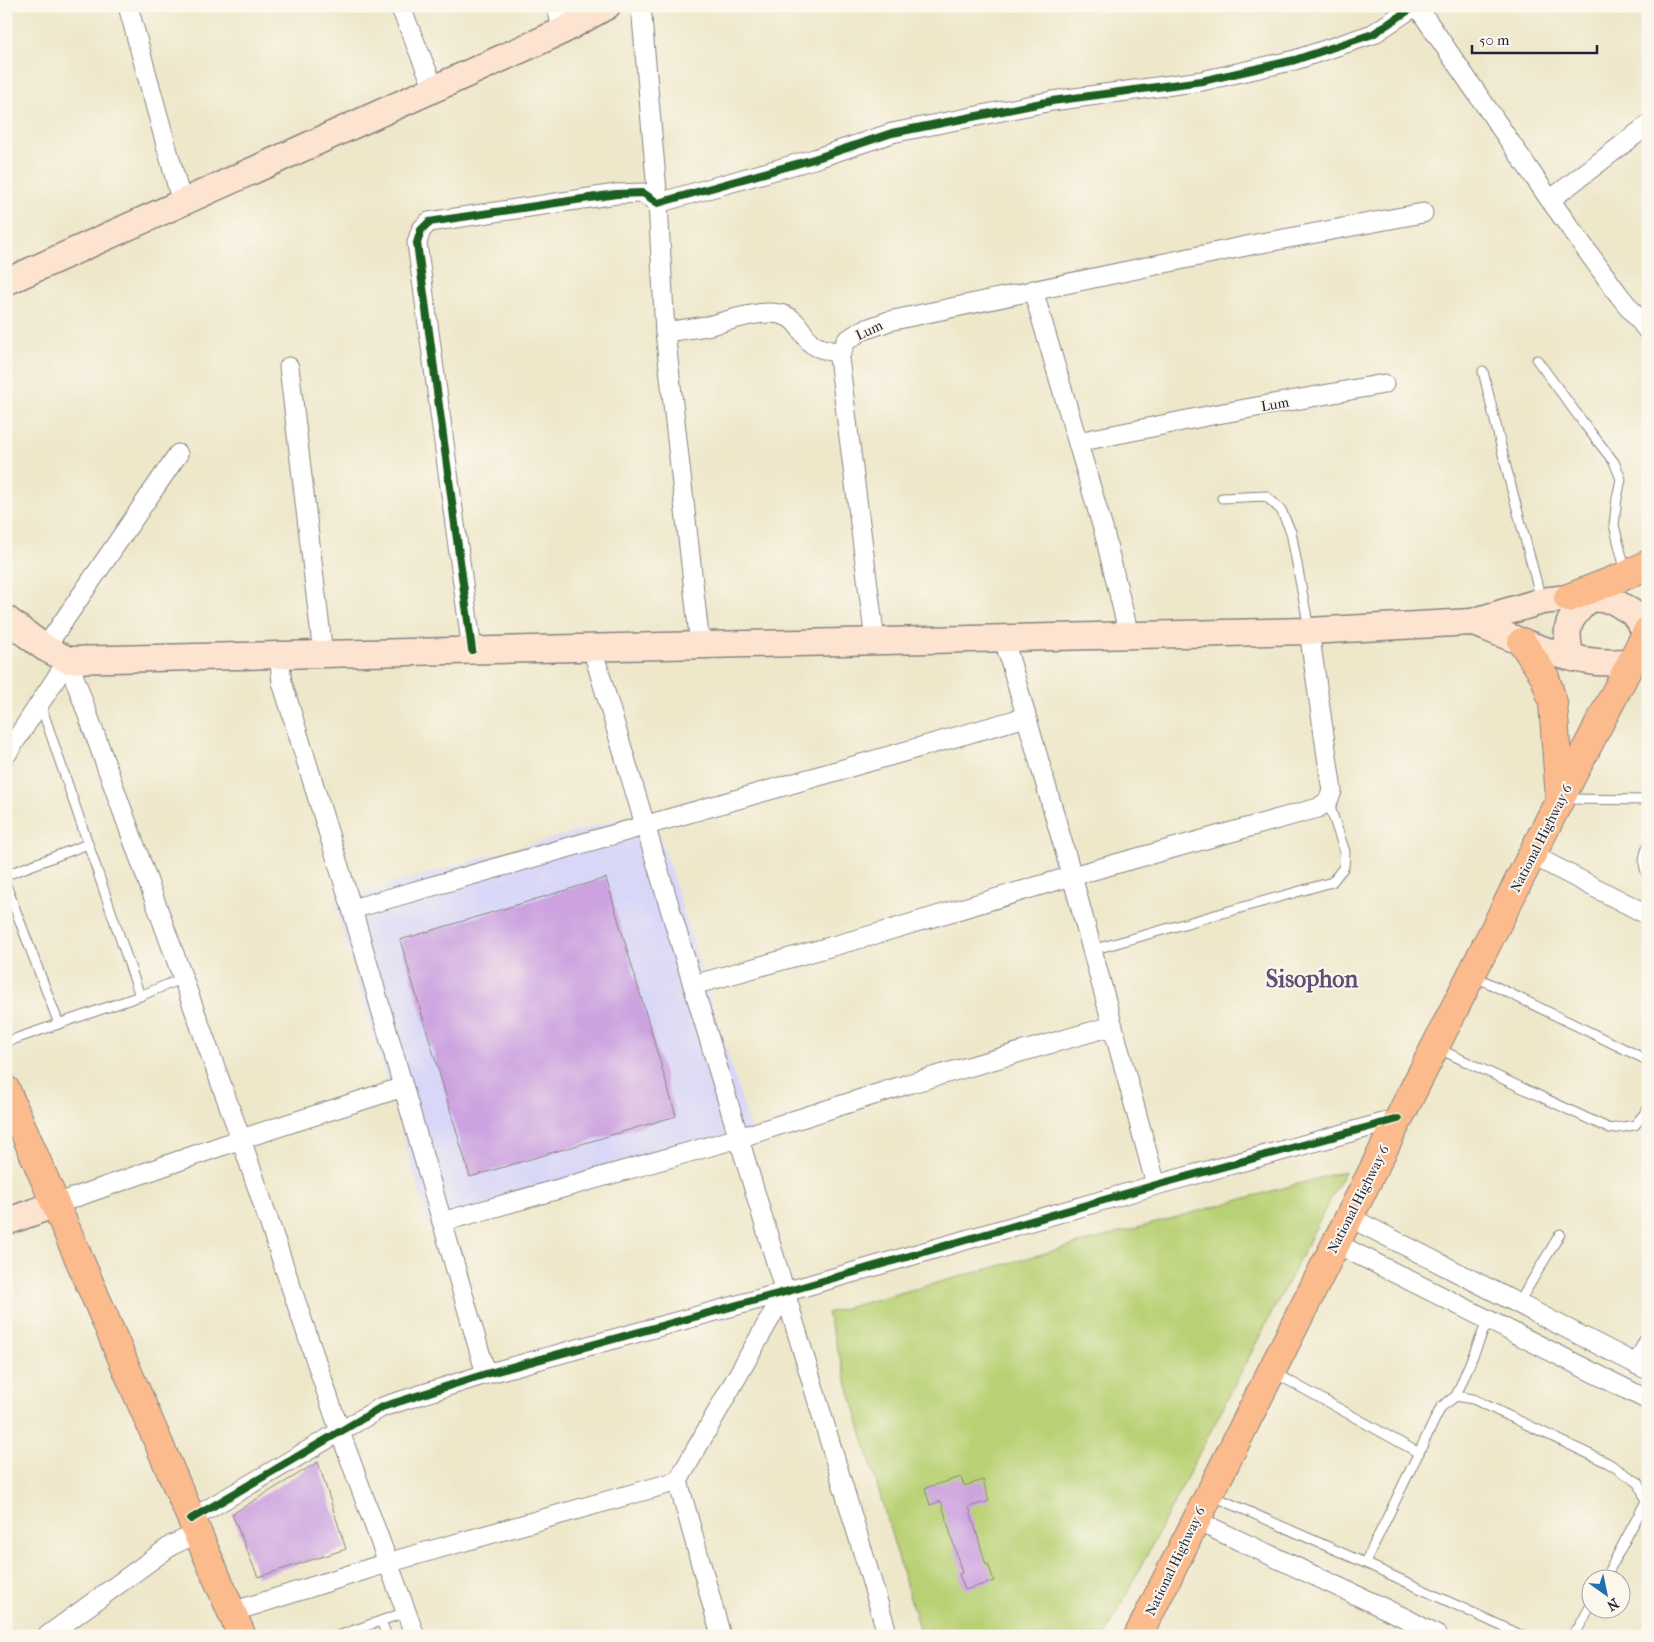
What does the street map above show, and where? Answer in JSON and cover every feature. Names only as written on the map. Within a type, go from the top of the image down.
[{"type":"main road","points":[[6,282],[434,88],[559,18],[607,6]]},
{"type":"main road","points":[[6,619],[45,648],[68,660],[1309,631],[1472,622],[1567,599],[1637,570]]},
{"type":"main road","points":[[1567,599],[1612,600],[1633,613],[1647,632]]},
{"type":"main road","points":[[1567,599],[1578,609],[1567,627],[1566,639],[1571,657]]},
{"type":"main road","points":[[1472,622],[1522,642],[1571,657],[1596,662],[1632,662]]},
{"type":"main road","name":"National Highway 6","points":[[1138,1636],[1560,799],[1647,632]]},
{"type":"main road","points":[[1522,642],[1545,677],[1553,703],[1560,799]]},
{"type":"main road","points":[[6,1090],[237,1624]]},
{"type":"main road","points":[[6,1222],[56,1204]]},
{"type":"street","points":[[128,6],[182,202]]},
{"type":"street","points":[[400,6],[434,88]]},
{"type":"street","points":[[641,6],[658,203],[665,332],[700,645]]},
{"type":"street","points":[[472,650],[417,243],[421,230],[429,222],[616,194],[643,193],[658,203],[814,159],[892,133],[1052,101],[1202,81],[1295,60],[1373,34],[1416,6],[1550,200],[1619,296],[1648,331]]},
{"type":"street","points":[[1550,200],[1648,125]]},
{"type":"street","name":"Lum","points":[[841,353],[846,341],[860,331],[889,320],[1423,213]]},
{"type":"street","points":[[1034,290],[1104,532],[1129,635]]},
{"type":"street","points":[[665,332],[708,326],[753,314],[776,314],[787,316],[796,323],[812,343],[825,350],[841,353],[839,358],[875,641]]},
{"type":"street","points":[[289,367],[323,654]]},
{"type":"street","name":"Lum","points":[[1078,442],[1212,415],[1384,384]]},
{"type":"street","points":[[45,648],[178,454]]},
{"type":"street","points":[[693,985],[876,934],[1072,876],[1318,808],[1328,801],[1332,791],[1309,631]]},
{"type":"street","points":[[1004,638],[1072,876],[1156,1185]]},
{"type":"street","points":[[592,648],[888,1636]]},
{"type":"street","points":[[279,655],[282,682],[352,909],[486,1374]]},
{"type":"street","points":[[6,755],[68,660]]},
{"type":"street","points":[[68,660],[241,1139],[340,1432],[415,1636]]},
{"type":"street","points":[[352,909],[1026,717]]},
{"type":"street","points":[[1532,855],[1648,915]]},
{"type":"street","points":[[442,1222],[739,1138],[908,1084],[1112,1026]]},
{"type":"street","points":[[56,1204],[241,1139],[403,1087]]},
{"type":"street","points":[[47,1636],[172,1545],[194,1526],[382,1407],[486,1374],[785,1292],[1156,1185],[1398,1119]]},
{"type":"street","points":[[1349,1217],[1642,1368],[1648,1343]]},
{"type":"street","points":[[1336,1244],[1648,1400]]},
{"type":"street","points":[[237,1624],[387,1563],[678,1481],[785,1292]]},
{"type":"street","points":[[678,1481],[721,1636]]},
{"type":"street","points":[[1196,1520],[1405,1618],[1438,1636]]},
{"type":"lane","points":[[1537,360],[1614,462],[1621,479],[1616,498],[1614,525],[1637,570]]},
{"type":"lane","points":[[1483,371],[1507,471],[1567,599]]},
{"type":"lane","points":[[1222,498],[1266,496],[1281,510],[1291,532],[1309,631]]},
{"type":"lane","points":[[40,703],[140,996]]},
{"type":"lane","points":[[1560,799],[1648,800]]},
{"type":"lane","points":[[1091,950],[1332,882],[1344,867],[1345,852],[1328,801]]},
{"type":"lane","points":[[6,875],[88,844]]},
{"type":"lane","points":[[1648,846],[1644,856],[1648,875]]},
{"type":"lane","points":[[6,885],[59,1024]]},
{"type":"lane","points":[[1472,975],[1645,1059],[1648,1066]]},
{"type":"lane","points":[[6,1042],[140,996],[183,978]]},
{"type":"lane","points":[[1435,1047],[1610,1129],[1635,1125],[1648,1108]]},
{"type":"lane","points":[[1518,1304],[1560,1234]]},
{"type":"lane","points":[[1364,1563],[1441,1407],[1456,1396],[1488,1320]]},
{"type":"lane","points":[[1271,1371],[1418,1453]]},
{"type":"lane","points":[[1456,1396],[1473,1399],[1608,1463],[1639,1483],[1646,1501],[1609,1570]]},
{"type":"lane","points":[[1208,1494],[1523,1636]]},
{"type":"lane","points":[[338,1636],[406,1612]]},
{"type":"lane","points":[[1571,1636],[1582,1620]]},
{"type":"lane","points":[[381,1621],[387,1636]]},
{"type":"shaded area","points":[[652,810],[754,1140],[432,1235],[334,900]]},
{"type":"green space","points":[[1345,1171],[1105,1636],[921,1636],[827,1313]]},
{"type":"building","points":[[606,878],[676,1116],[470,1177],[400,940]]},
{"type":"building","points":[[318,1462],[346,1549],[258,1577],[232,1514]]},
{"type":"building","points":[[961,1477],[964,1486],[983,1480],[989,1501],[969,1507],[986,1565],[988,1564],[994,1581],[965,1590],[959,1574],[962,1573],[941,1501],[930,1505],[925,1488]]},
{"type":"cycle path","points":[[472,650],[417,243],[421,230],[429,222],[616,194],[643,193],[658,203],[814,159],[892,133],[1052,101],[1202,81],[1295,60],[1373,34],[1415,6]]},
{"type":"cycle path","points":[[191,1519],[382,1407],[486,1374],[785,1292],[1156,1185],[1398,1119]]},
{"type":"district","name":"Sisophon","points":[[1312,979]]}]
